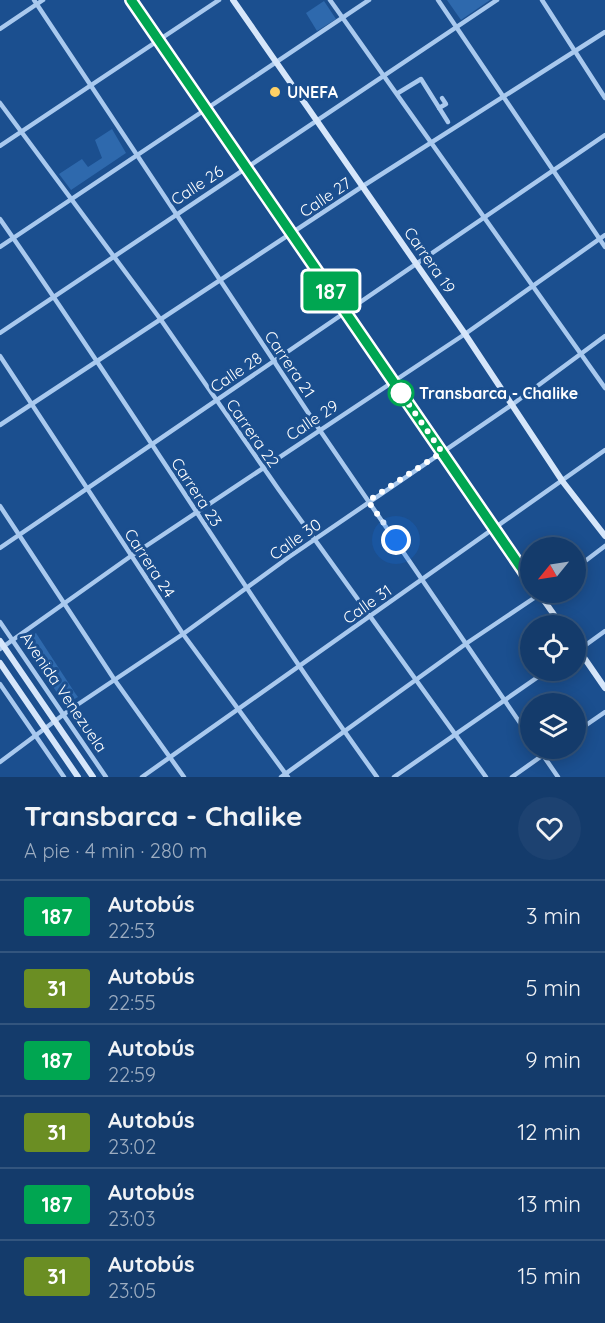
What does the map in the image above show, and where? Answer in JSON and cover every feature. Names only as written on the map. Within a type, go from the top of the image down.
[{"type":"street","points":[[0,29],[35,2],[43,0]]},
{"type":"street","points":[[131,0],[520,565]]},
{"type":"street","points":[[0,146],[88,85],[219,0]]},
{"type":"street","name":"Carrera 19","points":[[233,0],[513,404],[563,482],[605,536]]},
{"type":"street","points":[[330,0],[605,388]]},
{"type":"street","points":[[0,247],[369,0]]},
{"type":"street","points":[[438,0],[605,247]]},
{"type":"street","name":"Calle 26","points":[[0,333],[497,0]]},
{"type":"street","points":[[542,0],[605,98]]},
{"type":"street","name":"Carrera 21","points":[[35,2],[88,85],[319,429],[520,722]]},
{"type":"street","name":"Calle 27","points":[[0,425],[363,186],[605,32]]},
{"type":"street","points":[[398,93],[421,79],[448,122]]},
{"type":"street","points":[[439,108],[447,106],[442,98]]},
{"type":"street","name":"Carrera 22","points":[[0,103],[161,320],[314,540],[486,777]]},
{"type":"street","name":"Calle 28","points":[[0,548],[605,135]]},
{"type":"street","name":"Carrera 23","points":[[0,219],[98,361],[246,588],[377,777]]},
{"type":"street","name":"Calle 29","points":[[1,646],[13,641],[131,556],[319,429],[465,334],[605,235]]},
{"type":"street","name":"Calle 30","points":[[0,762],[63,714],[183,634],[368,501],[513,404],[605,336]]},
{"type":"street","name":"Carrera 24","points":[[0,356],[183,634],[237,711],[287,775]]},
{"type":"street","name":"Calle 31","points":[[142,777],[300,667],[370,615],[563,482],[605,450]]},
{"type":"street","points":[[0,507],[114,679],[184,777]]},
{"type":"street","points":[[586,560],[605,546]]},
{"type":"street","points":[[280,777],[287,775],[416,679],[525,603]]},
{"type":"street","name":"Avenida Venezuela","points":[[0,622],[106,777]]},
{"type":"street","points":[[586,643],[605,631]]},
{"type":"street","name":"Avenida Venezuela","points":[[1,646],[93,777]]},
{"type":"street","points":[[586,662],[605,688]]},
{"type":"street","points":[[0,663],[78,777]]},
{"type":"street","points":[[394,777],[532,681]]},
{"type":"street","points":[[0,684],[64,777]]},
{"type":"street","points":[[586,725],[605,712]]},
{"type":"street","points":[[512,777],[539,759]]},
{"type":"street","points":[[545,759],[558,777]]},
{"type":"shaded area","points":[[447,0],[490,0],[461,20]]},
{"type":"shaded area","points":[[324,1],[336,19],[317,31],[306,13]]},
{"type":"shaded area","points":[[112,129],[126,153],[71,190],[59,174],[82,159],[88,167],[102,158],[95,140]]},
{"type":"shaded area","points":[[36,633],[78,697],[71,701],[60,697],[25,645],[26,640]]},
{"type":"bus line","name":"187","points":[[131,0],[520,565]]},
{"type":"place","name":"UNEFA","points":[[275,92]]},
{"type":"place","name":"Transbarca - Chalike","points":[[401,393]]},
{"type":"route","points":[[396,540],[368,501],[442,452],[401,393]]}]
